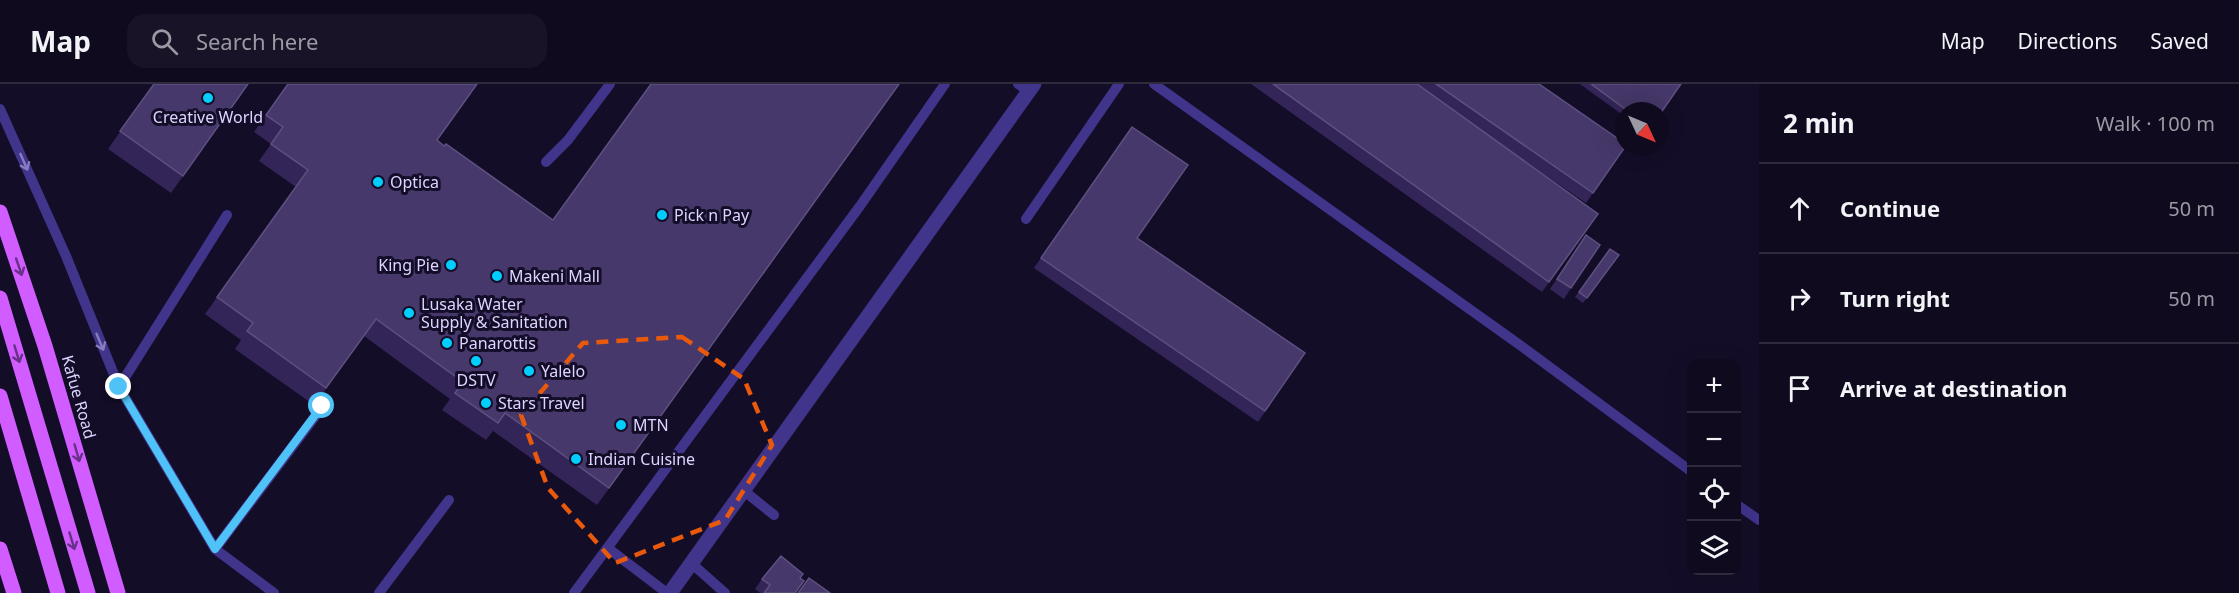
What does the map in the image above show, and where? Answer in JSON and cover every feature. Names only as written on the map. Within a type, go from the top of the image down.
[{"type":"main road","name":"Kafue Road","points":[[0,212],[45,346],[118,593]]},
{"type":"main road","points":[[0,298],[88,593]]},
{"type":"main road","points":[[0,396],[58,593]]},
{"type":"main road","points":[[0,549],[14,593]]},
{"type":"street","points":[[668,593],[1027,86]]},
{"type":"lane","points":[[546,162],[568,140],[609,84]]},
{"type":"lane","points":[[574,593],[609,549],[860,206],[945,84]]},
{"type":"lane","points":[[1026,219],[1119,84]]},
{"type":"lane","points":[[1154,84],[1524,348],[1687,468]]},
{"type":"lane","points":[[0,109],[66,256],[119,387],[215,549],[269,591]]},
{"type":"lane","points":[[119,387],[227,215]]},
{"type":"lane","points":[[215,549],[322,406]]},
{"type":"lane","points":[[743,490],[774,515]]},
{"type":"lane","points":[[379,593],[449,500]]},
{"type":"lane","points":[[1741,507],[1759,520]]},
{"type":"lane","points":[[609,549],[668,593]]},
{"type":"lane","points":[[690,562],[725,593]]},
{"type":"highlighted area","points":[[682,337],[744,379],[772,445],[725,520],[615,563],[548,488],[521,415],[583,343]]},
{"type":"building","points":[[154,84],[248,84],[183,176],[120,131]]},
{"type":"building","name":"Makeni Mall","points":[[288,84],[477,84],[437,140],[444,146],[446,144],[553,220],[651,84],[899,84],[609,488],[505,413],[498,423],[455,393],[463,382],[376,319],[326,388],[247,331],[253,323],[217,297],[308,170],[271,144],[283,127],[266,115]]},
{"type":"building","points":[[1273,84],[1417,84],[1598,214],[1549,282]]},
{"type":"building","points":[[1436,84],[1539,84],[1615,137],[1615,156],[1619,156],[1593,193]]},
{"type":"building","points":[[1591,84],[1681,84],[1668,102],[1616,102]]},
{"type":"building","points":[[1132,127],[1188,165],[1137,238],[1305,353],[1265,411],[1041,258]]},
{"type":"building","points":[[1586,235],[1600,245],[1571,288],[1557,279]]},
{"type":"building","points":[[1610,249],[1619,255],[1587,298],[1579,292]]},
{"type":"building","points":[[781,556],[803,574],[800,578],[804,581],[795,593],[764,593],[770,585],[762,579]]},
{"type":"building","points":[[809,578],[830,593],[798,593]]},
{"type":"place","name":"Creative World","points":[[208,98]]},
{"type":"place","name":"Optica","points":[[378,182]]},
{"type":"place","name":"Pick n Pay","points":[[662,215]]},
{"type":"place","name":"King Pie","points":[[451,265]]},
{"type":"place","name":"Makeni Mall","points":[[497,276]]},
{"type":"place","name":"Lusaka Water Supply & Sanitation","points":[[409,313]]},
{"type":"place","name":"Panarottis","points":[[447,343]]},
{"type":"place","name":"DSTV","points":[[476,361]]},
{"type":"place","name":"Yalelo","points":[[529,371]]},
{"type":"place","name":"Stars Travel","points":[[486,403]]},
{"type":"place","name":"MTN","points":[[621,425]]},
{"type":"place","name":"Indian Cuisine","points":[[576,459]]},
{"type":"route","points":[[119,387],[215,549],[322,406]]}]
